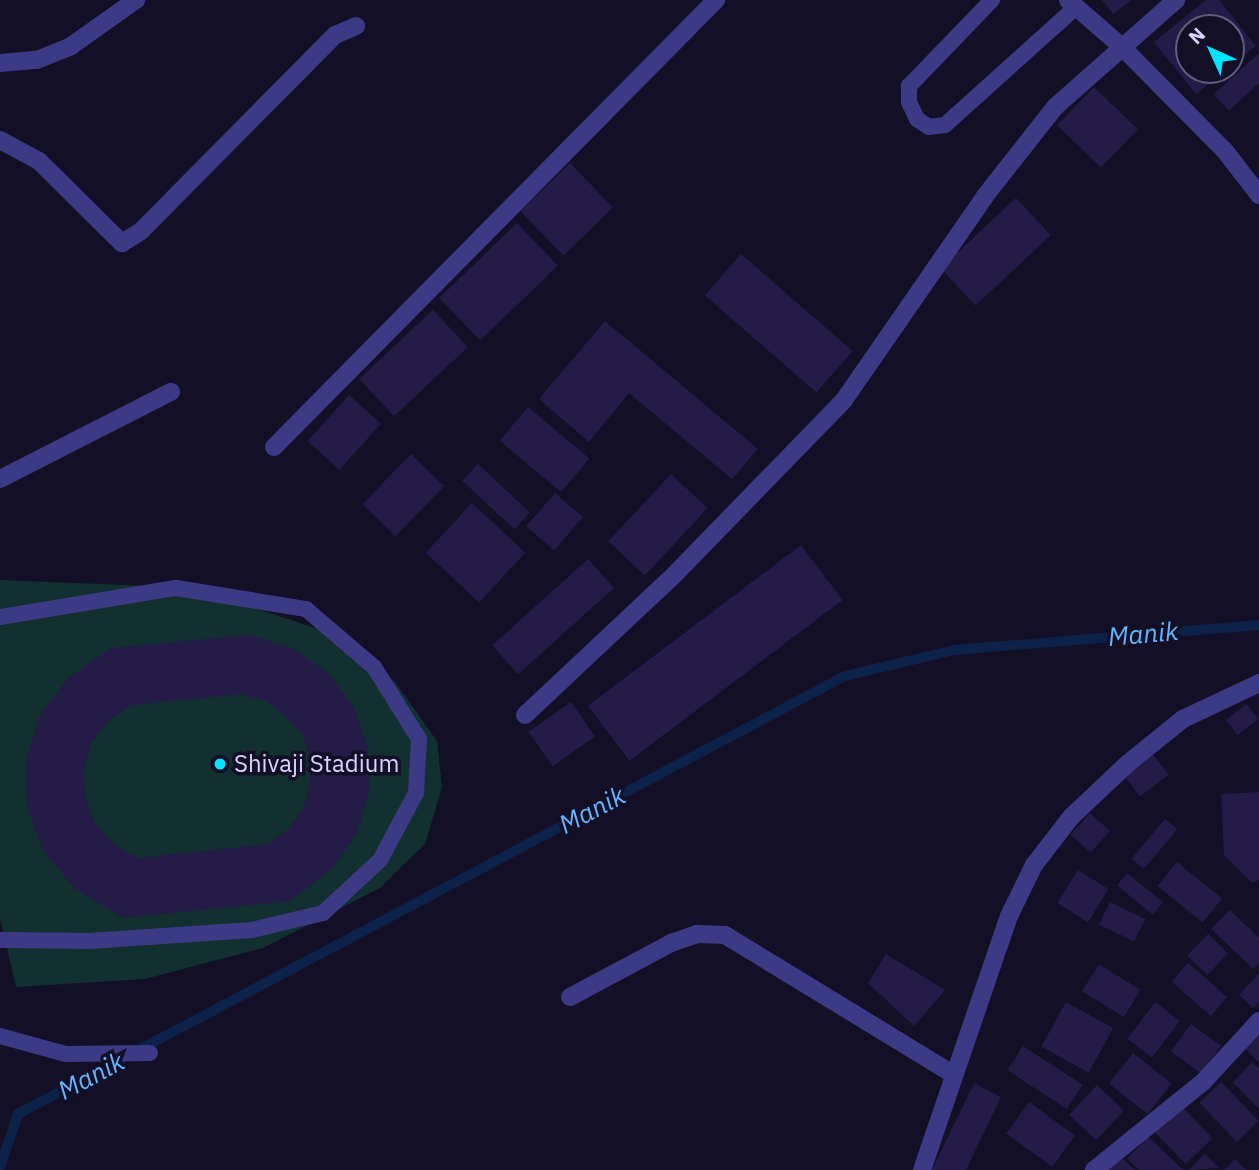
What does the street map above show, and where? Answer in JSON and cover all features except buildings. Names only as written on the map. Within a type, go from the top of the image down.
[{"type":"street","points":[[0,64],[37,60],[71,46],[136,0]]},
{"type":"street","points":[[274,447],[716,0]]},
{"type":"street","points":[[525,715],[675,574],[844,400],[985,196],[1055,107],[1176,0]]},
{"type":"street","points":[[1072,3],[1122,47],[1225,151],[1259,195]]},
{"type":"street","points":[[0,140],[39,161],[122,243],[141,231],[335,35],[356,26]]},
{"type":"street","points":[[0,479],[171,392]]},
{"type":"street","points":[[922,1170],[1009,916],[1034,865],[1071,817],[1127,764],[1183,719],[1259,683]]},
{"type":"street","points":[[570,997],[671,943],[697,934],[725,935],[954,1075]]},
{"type":"street","points":[[1094,1170],[1203,1082],[1259,1021]]},
{"type":"lane","points":[[992,0],[909,86],[909,102],[917,119],[929,127],[945,125],[1072,3]]},
{"type":"lane","points":[[0,617],[176,588],[306,609],[374,667],[419,739],[416,793],[380,860],[323,913],[252,930],[89,942],[0,940]]},
{"type":"lane","points":[[0,1036],[66,1054],[150,1053]]},
{"type":"green space","name":"Shivaji Stadium","points":[[0,580],[151,586],[240,603],[330,633],[395,682],[437,741],[442,787],[425,844],[380,888],[263,948],[145,979],[16,987],[0,918]]},
{"type":"waterway","name":"Manik","points":[[0,1167],[18,1114],[845,676],[954,650],[1259,625]]},
{"type":"place","name":"Shivaji Stadium","points":[[220,764]]}]
